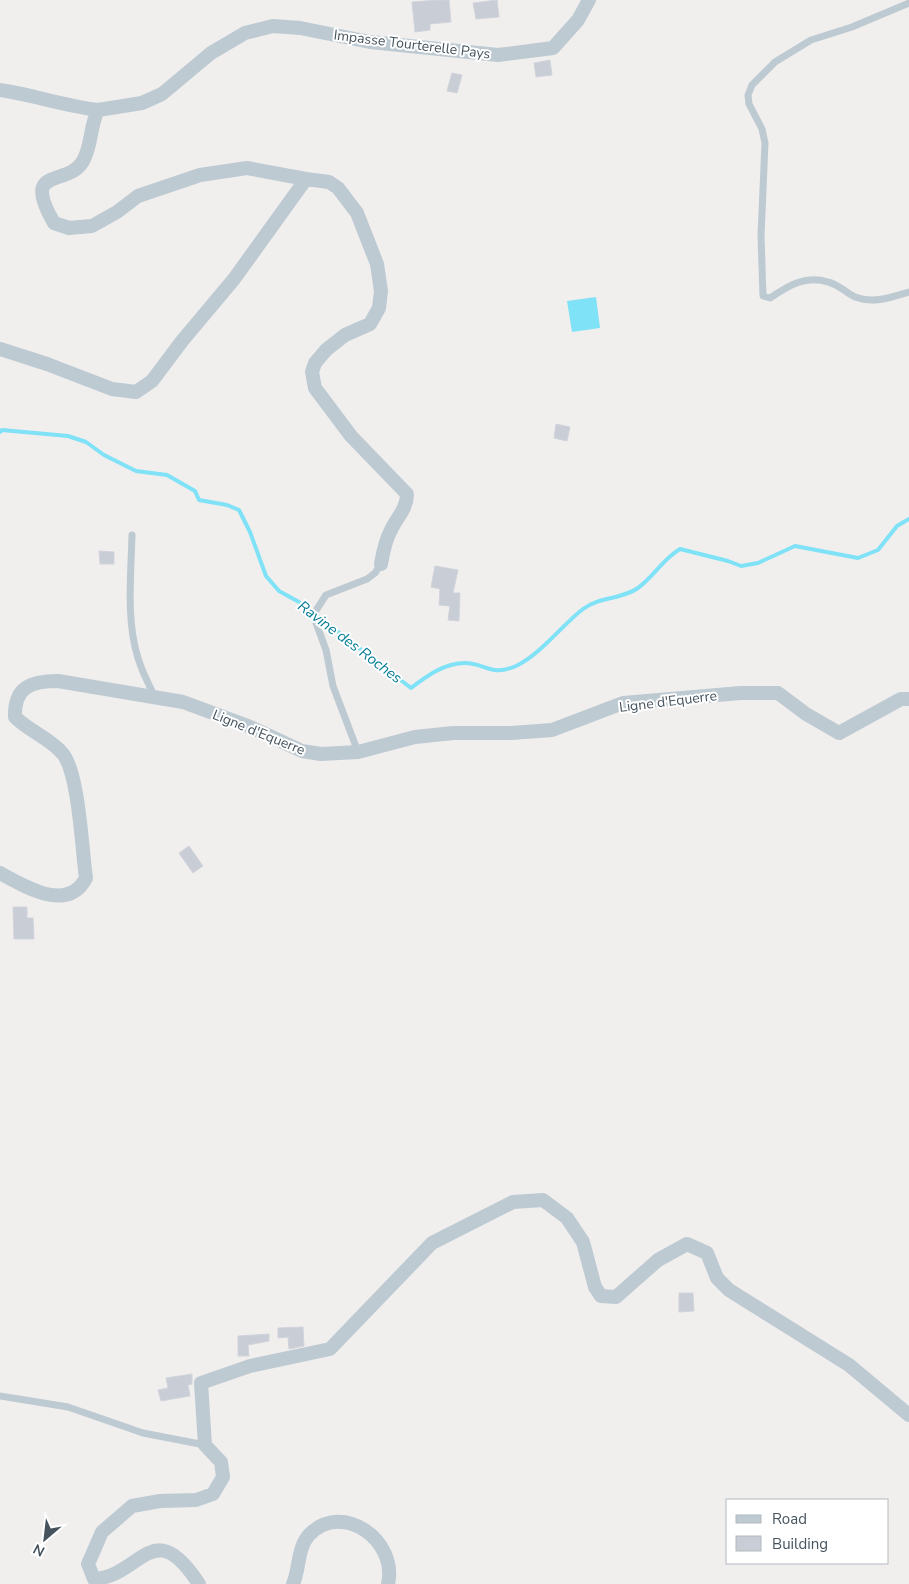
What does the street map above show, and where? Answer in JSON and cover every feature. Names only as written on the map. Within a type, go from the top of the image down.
[{"type":"street","name":"Impasse Tourterelle Pays","points":[[0,90],[29,94],[74,107],[98,110],[142,103],[162,94],[211,53],[245,34],[273,26],[300,28],[370,42],[498,55],[552,48],[578,20],[589,0]]},
{"type":"street","points":[[98,110],[84,161],[77,169],[51,178],[45,183],[42,194],[46,209],[54,223],[69,228],[92,226],[117,212],[138,196],[200,175],[247,168],[306,180],[329,182],[338,188],[357,212],[377,264],[381,291],[379,308],[370,324],[345,335],[326,350],[315,363],[312,372],[315,388],[332,412],[351,436],[407,494],[402,514],[391,529],[384,547],[381,564]]},
{"type":"street","points":[[0,349],[47,364],[112,389],[136,392],[152,382],[182,341],[234,279],[306,180]]},
{"type":"street","name":"Ligne d'Equerre","points":[[0,873],[32,890],[66,897],[80,889],[86,878],[73,781],[64,756],[51,742],[25,727],[15,717],[15,703],[25,688],[38,681],[58,681],[183,702],[248,726],[302,750],[321,754],[358,752],[415,737],[453,733],[511,733],[552,730],[623,703],[741,693],[778,693],[806,714],[839,733],[901,699],[909,699]]},
{"type":"street","points":[[199,1584],[189,1569],[168,1551],[150,1551],[107,1578],[94,1579],[88,1564],[102,1532],[132,1506],[160,1501],[196,1500],[213,1494],[223,1477],[221,1462],[205,1446],[201,1383],[250,1366],[330,1349],[432,1243],[514,1202],[543,1200],[566,1218],[583,1242],[595,1287],[601,1296],[616,1297],[658,1260],[687,1244],[706,1253],[717,1278],[729,1290],[848,1365],[909,1415]]},
{"type":"street","points":[[293,1584],[298,1573],[300,1550],[310,1533],[327,1523],[358,1526],[380,1543],[386,1555],[388,1584]]},
{"type":"lane","points":[[909,3],[852,28],[811,40],[775,62],[752,85],[748,95],[749,104],[762,129],[765,143],[761,236],[763,296],[770,298],[793,283],[808,280],[828,282],[856,297],[872,299],[881,300],[909,292]]},
{"type":"lane","points":[[132,535],[131,604],[137,656],[155,697]]},
{"type":"lane","points":[[358,752],[333,686],[326,650],[315,620],[315,612],[326,595],[366,579],[375,573],[381,564]]},
{"type":"lane","points":[[0,1396],[68,1407],[143,1433],[205,1446]]},
{"type":"water","points":[[596,297],[600,328],[572,332],[567,301]]},
{"type":"building","points":[[449,0],[451,22],[430,24],[430,30],[415,32],[412,2]]},
{"type":"building","points":[[497,0],[499,17],[476,19],[473,3]]},
{"type":"building","points":[[550,60],[552,75],[536,77],[534,63]]},
{"type":"building","points":[[452,73],[462,75],[457,93],[447,91]]},
{"type":"building","points":[[556,424],[570,427],[567,441],[554,438]]},
{"type":"building","points":[[99,551],[114,552],[114,564],[100,564]]},
{"type":"building","points":[[435,566],[458,570],[453,593],[460,593],[459,621],[448,620],[450,606],[439,605],[440,589],[431,587]]},
{"type":"building","points":[[189,846],[203,866],[193,873],[179,853]]},
{"type":"building","points":[[13,907],[27,907],[27,918],[33,918],[34,939],[14,939]]},
{"type":"building","points":[[679,1293],[693,1293],[694,1311],[679,1312]]},
{"type":"building","points":[[303,1327],[304,1346],[289,1349],[288,1337],[278,1338],[278,1328]]},
{"type":"building","points":[[269,1334],[269,1341],[248,1345],[249,1356],[238,1356],[238,1336]]},
{"type":"building","points":[[192,1374],[192,1384],[188,1385],[190,1396],[161,1401],[158,1390],[168,1388],[166,1378]]},
{"type":"waterway","name":"Ravine des Roches","points":[[0,432],[2,430],[68,436],[86,442],[104,455],[136,471],[167,475],[195,491],[199,500],[227,505],[239,510],[250,532],[266,576],[279,591],[299,602],[411,688],[436,671],[450,665],[465,663],[494,670],[516,666],[534,655],[583,609],[596,602],[625,595],[638,588],[680,549],[741,566],[758,563],[795,546],[858,558],[878,550],[897,526],[909,519]]}]
